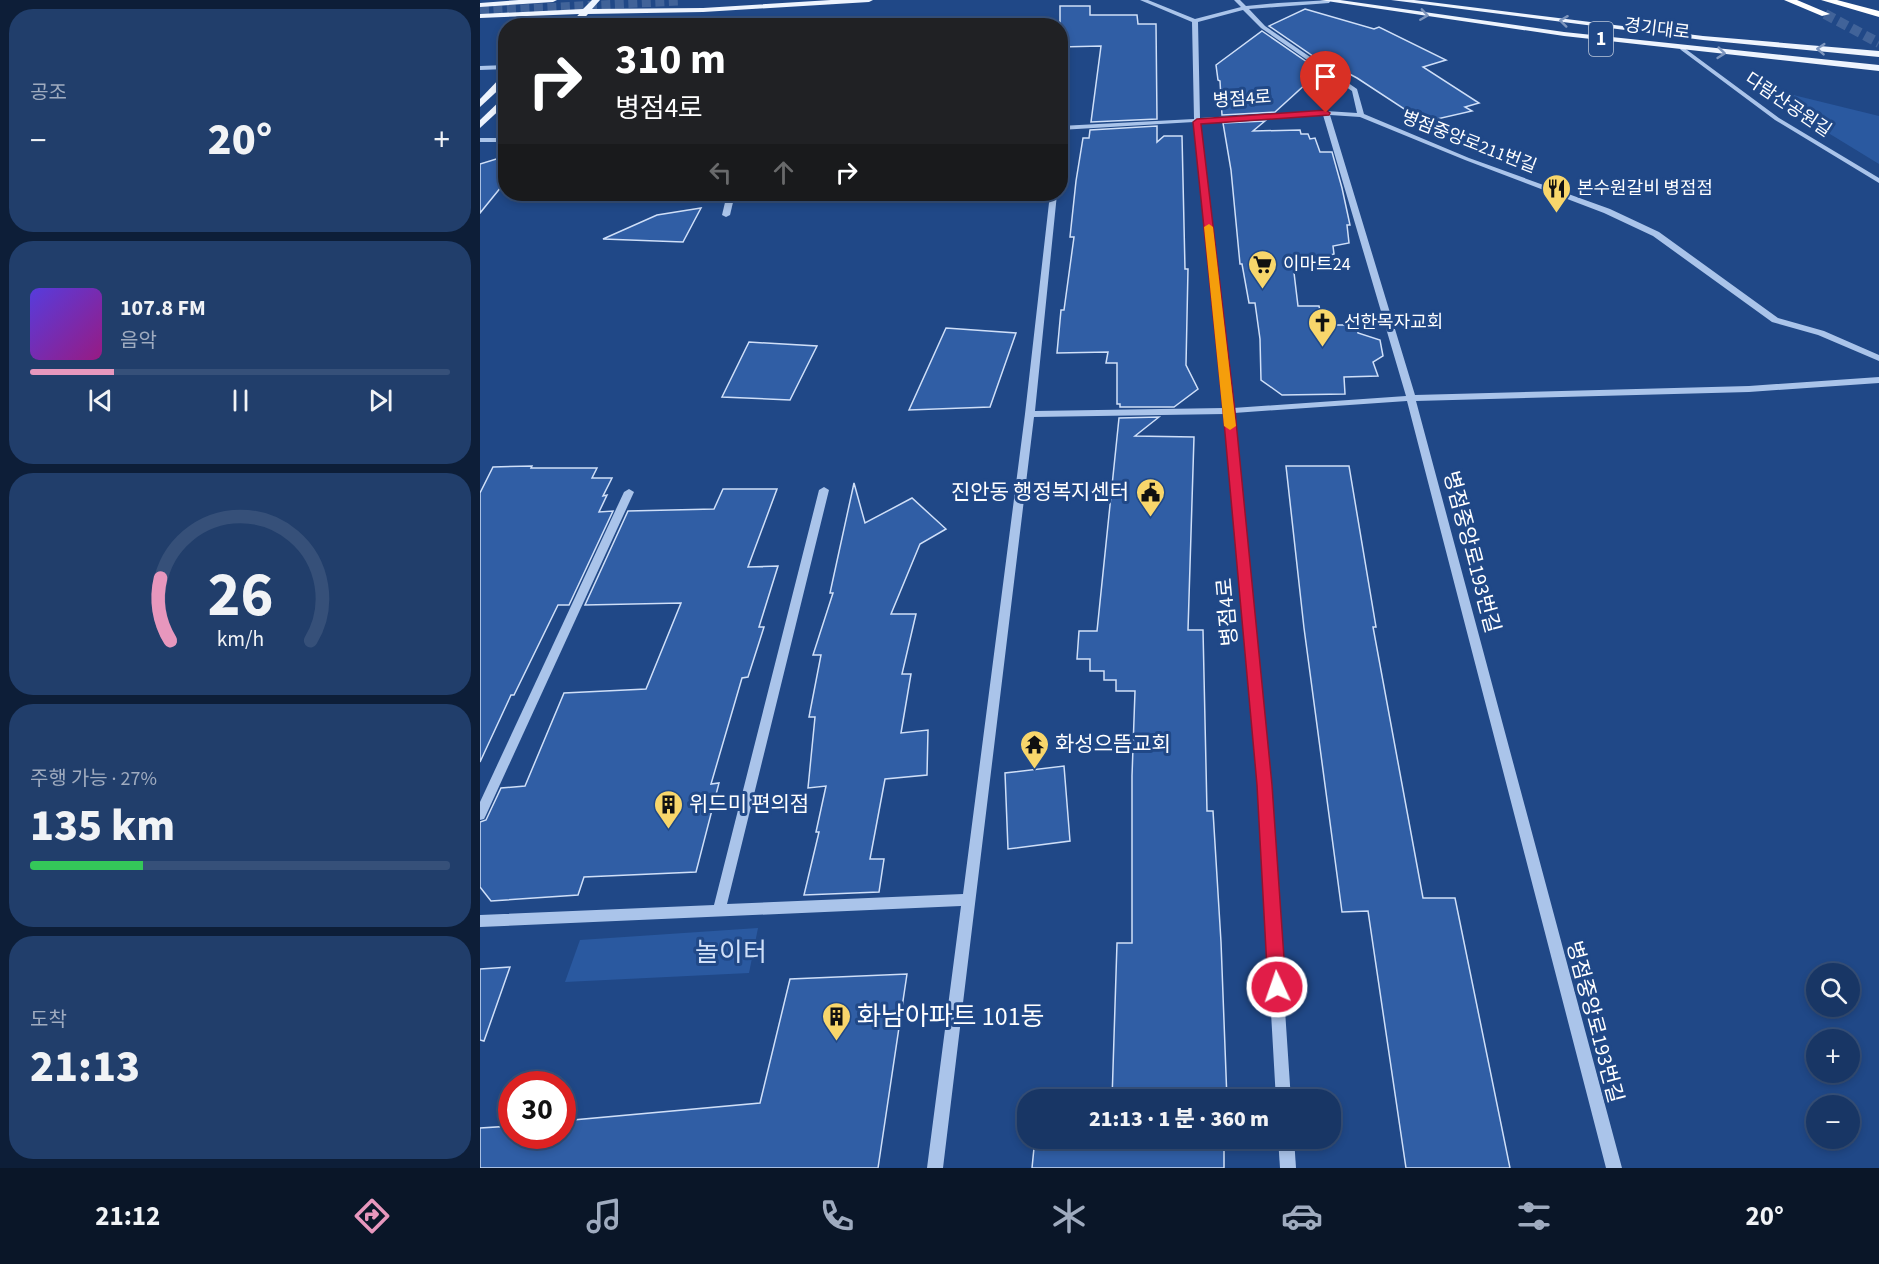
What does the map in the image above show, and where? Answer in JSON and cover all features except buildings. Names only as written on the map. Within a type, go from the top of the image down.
[{"type":"highway","points":[[1789,0],[1825,14]]},
{"type":"highway","points":[[1826,0],[1879,14]]},
{"type":"main road","points":[[480,5],[553,0]]},
{"type":"main road","points":[[561,16],[578,0]]},
{"type":"main road","points":[[579,18],[596,0]]},
{"type":"main road","points":[[480,16],[561,16],[585,12],[703,10],[869,0]]},
{"type":"main road","name":"경기대로","points":[[1324,0],[1683,49],[1879,68]]},
{"type":"main road","name":"경기대로","points":[[1395,0],[1702,38],[1879,54]]},
{"type":"main road","points":[[680,1],[691,1]]},
{"type":"main road","points":[[480,104],[498,85]]},
{"type":"main road","points":[[480,126],[498,107]]},
{"type":"street","points":[[1143,0],[1195,21],[1256,4],[1329,0]]},
{"type":"street","points":[[1237,0],[1242,8],[1263,27],[1355,90],[1361,115]]},
{"type":"street","name":"병점4로","points":[[1195,21],[1197,122],[1229,411],[1264,785],[1283,1089]]},
{"type":"street","name":"다람산공원길","points":[[1683,49],[1777,119],[1879,181]]},
{"type":"street","points":[[480,68],[498,67]]},
{"type":"street","name":"병점4로","points":[[1197,122],[1326,113],[1361,115]]},
{"type":"street","name":"병점중앙로193번길","points":[[1326,113],[1411,398],[1614,1168]]},
{"type":"street","name":"병점중앙로211번길","points":[[1361,115],[1467,159],[1607,211],[1656,234],[1775,320],[1821,333],[1879,358]]},
{"type":"street","points":[[1068,128],[1197,122]]},
{"type":"street","points":[[480,140],[498,140]]},
{"type":"street","points":[[726,215],[729,201]]},
{"type":"street","points":[[935,1168],[1030,414],[1052,201]]},
{"type":"street","points":[[1030,414],[1229,411],[1411,398],[1749,389],[1879,380]]},
{"type":"street","points":[[719,911],[824,490]]},
{"type":"street","points":[[480,815],[629,492]]},
{"type":"street","points":[[480,921],[969,900]]},
{"type":"street","points":[[1287,1149],[1288,1168]]},
{"type":"green space","points":[[1748,84],[1879,116],[1879,164]]},
{"type":"green space","name":"놀이터","points":[[758,928],[749,973],[565,982],[580,940]]},
{"type":"tunnel","points":[[480,11],[679,1]]},
{"type":"tunnel","points":[[1825,14],[1879,43]]},
{"type":"slow traffic","points":[[1209,227],[1230,426]]},
{"type":"place","name":"본수원갈비 병점점","points":[[1556,214]]},
{"type":"place","name":"이마트24","points":[[1262,290]]},
{"type":"place","name":"선한목자교회","points":[[1323,348]]},
{"type":"place","name":"진안동 행정복지센터","points":[[1150,518]]},
{"type":"place","name":"화성으뜸교회","points":[[1034,770]]},
{"type":"place","name":"위드미 편의점","points":[[668,830]]},
{"type":"place","name":"화남아파트 101동","points":[[836,1042]]},
{"type":"route","points":[[1277,987],[1264,785],[1229,411],[1197,122],[1326,113]]}]
